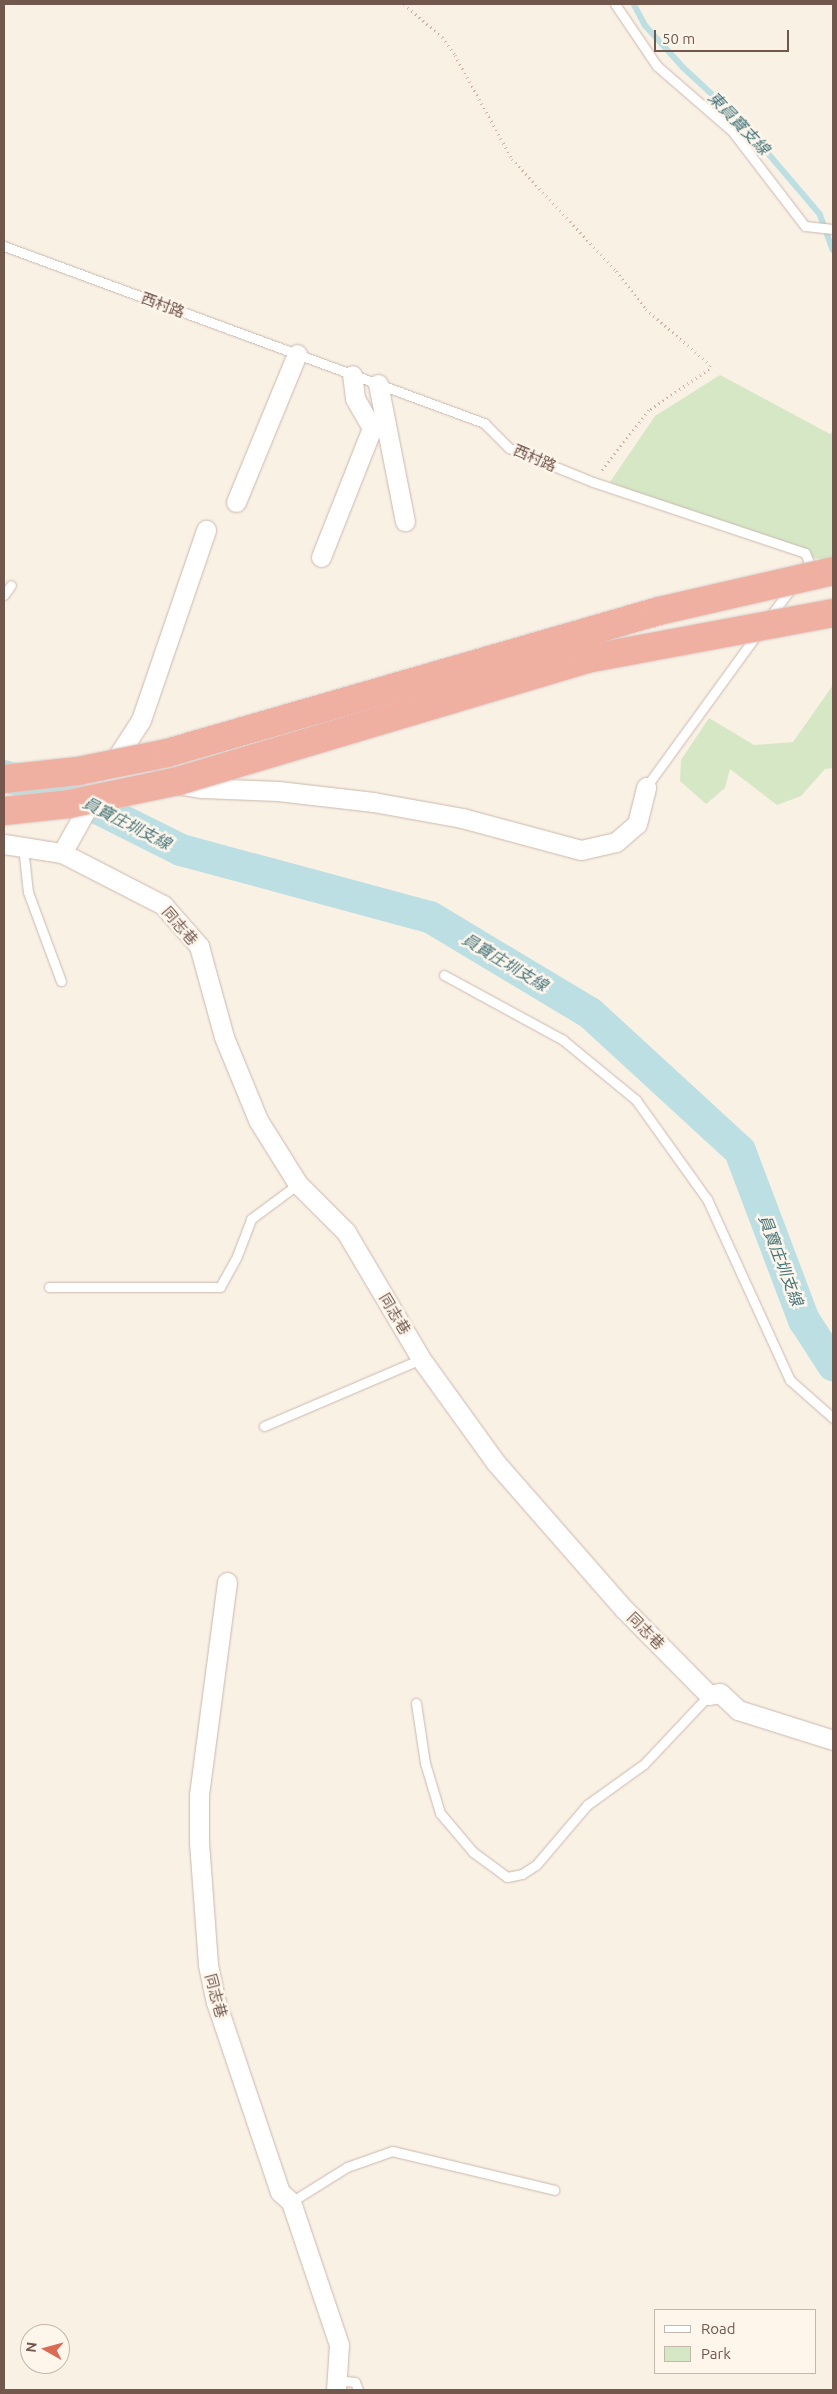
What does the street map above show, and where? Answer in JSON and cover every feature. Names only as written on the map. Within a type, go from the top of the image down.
[{"type":"highway","points":[[4,779],[78,771],[167,753],[659,611],[833,571]]},
{"type":"highway","points":[[4,811],[68,804],[178,781],[587,659],[833,613]]},
{"type":"street","points":[[236,502],[296,354]]},
{"type":"street","points":[[322,557],[372,428],[355,398],[352,375]]},
{"type":"street","points":[[378,384],[405,520]]},
{"type":"street","points":[[62,853],[107,772],[141,720],[206,530]]},
{"type":"street","points":[[107,772],[202,788],[278,791],[373,802],[462,818],[581,850],[616,842],[637,824],[646,787]]},
{"type":"street","name":"同志巷","points":[[4,844],[62,853],[163,905],[199,946],[224,1037],[258,1120],[298,1184],[346,1232],[421,1359],[496,1464],[623,1608],[710,1695],[720,1693],[738,1710],[833,1740]]},
{"type":"street","name":"同志巷","points":[[227,1582],[199,1795],[208,1965],[216,2002],[280,2192],[292,2202],[339,2345],[336,2385]]},
{"type":"lane","points":[[615,4],[657,66],[732,131],[805,226],[816,230],[833,229]]},
{"type":"lane","name":"西村路","points":[[4,246],[484,423],[509,448],[593,482],[805,553],[809,562],[646,787]]},
{"type":"lane","points":[[4,595],[11,585]]},
{"type":"lane","points":[[23,847],[28,892],[61,982]]},
{"type":"lane","points":[[444,975],[563,1040],[636,1100],[707,1199],[790,1380],[833,1418]]},
{"type":"lane","points":[[49,1287],[220,1287],[238,1256],[251,1219],[298,1184]]},
{"type":"lane","points":[[264,1426],[421,1359]]},
{"type":"lane","points":[[416,1703],[425,1763],[440,1813],[473,1852],[507,1877],[522,1874],[536,1865],[586,1805],[644,1764],[710,1695]]},
{"type":"lane","points":[[292,2202],[347,2167],[392,2151],[554,2190]]},
{"type":"lane","points":[[336,2385],[355,2382],[358,2390]]},
{"type":"path","points":[[404,4],[442,37],[455,54],[512,159],[616,271],[646,309],[710,365],[709,369],[649,410],[593,482]]},
{"type":"green space","points":[[720,375],[830,434],[833,431],[833,561],[802,556],[610,482],[655,416]]},
{"type":"green space","points":[[833,685],[833,768],[825,769],[801,796],[777,805],[730,769],[725,788],[706,804],[680,781],[681,760],[709,718],[754,745],[793,742]]},
{"type":"waterway","name":"東員寶支線","points":[[634,4],[645,25],[683,67],[740,120],[820,214],[833,250]]},
{"type":"waterway","name":"員寶庄圳支線","points":[[4,776],[73,796],[181,850],[430,917],[590,1013],[740,1151],[804,1320],[833,1365]]}]
